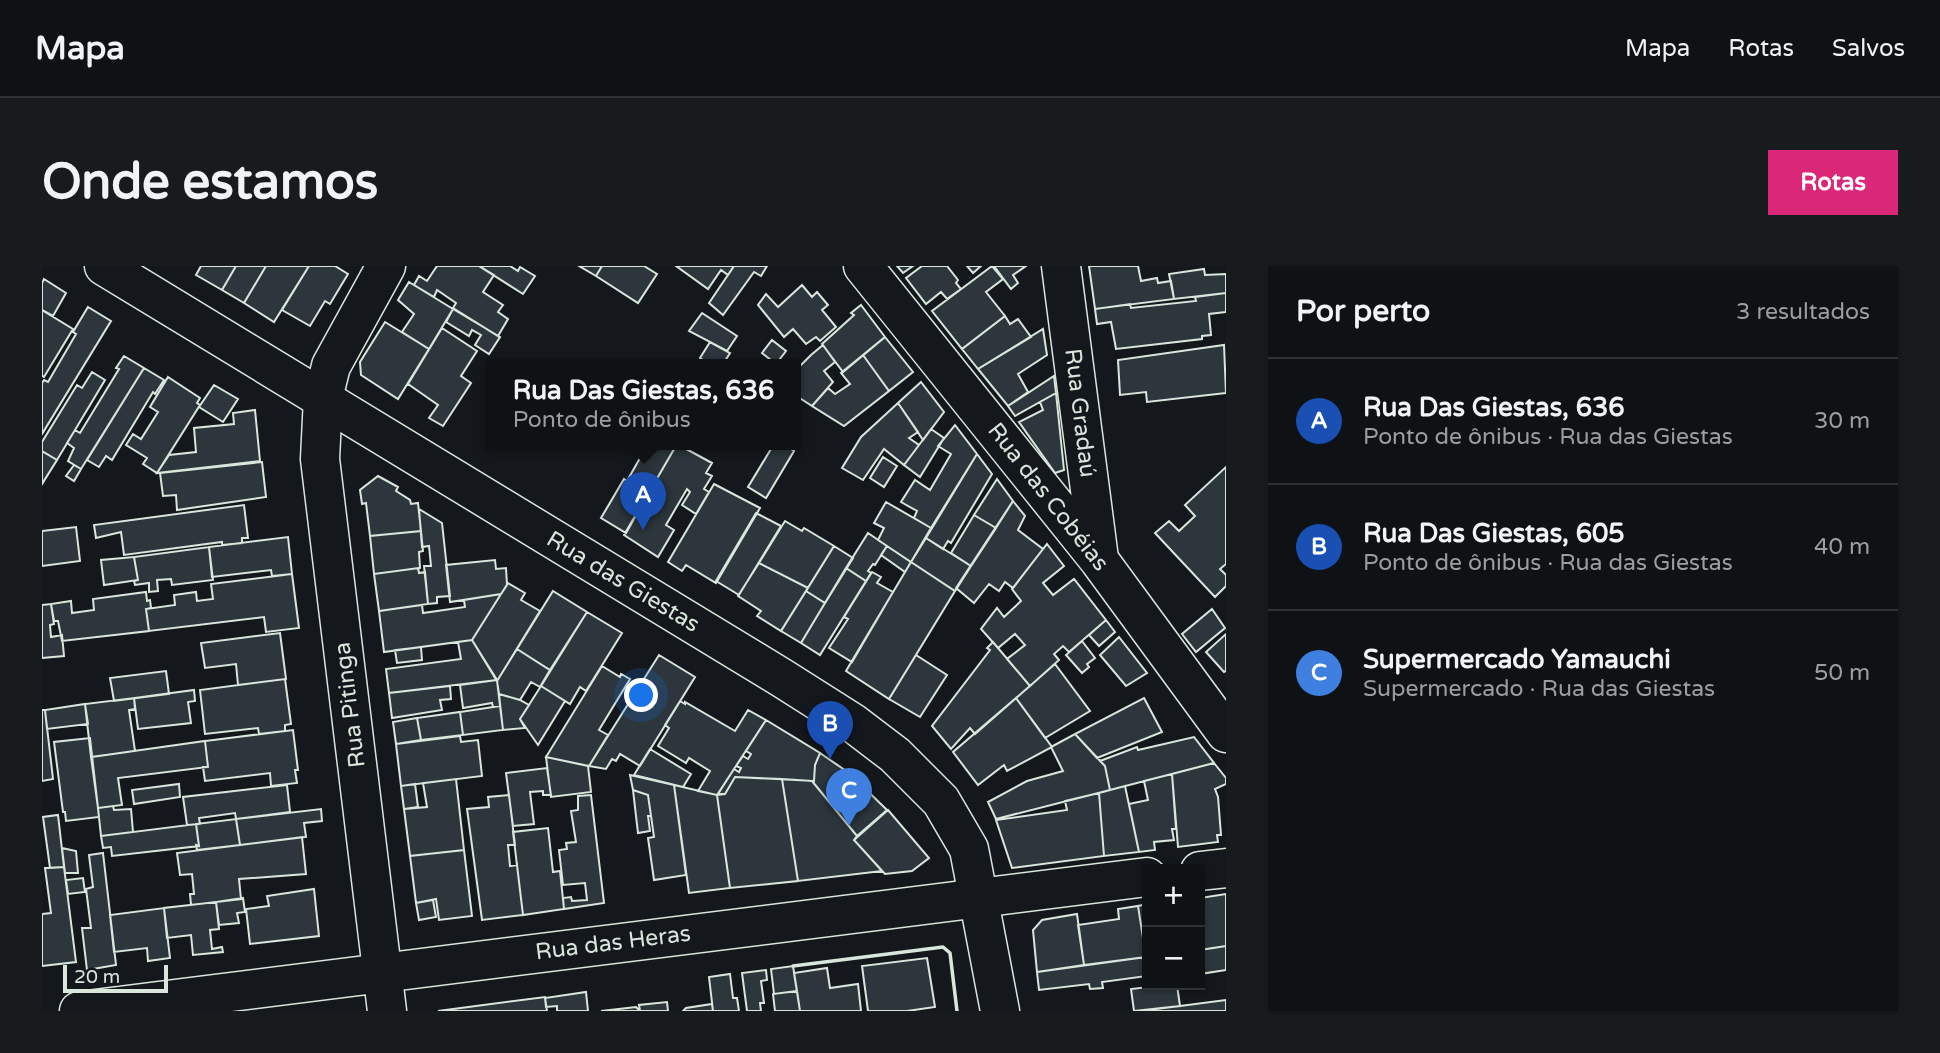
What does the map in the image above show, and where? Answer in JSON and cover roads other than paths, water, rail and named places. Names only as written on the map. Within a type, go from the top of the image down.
[{"type":"street","name":"Rua das Giestas","points":[[104,266],[853,723],[895,755],[941,801],[969,849],[1000,1011]]},
{"type":"street","name":"Rua Pitinga","points":[[386,266],[331,366],[323,398],[320,459],[387,1011]]},
{"type":"street","name":"Rua das Cobéias","points":[[863,266],[1099,560],[1226,733]]},
{"type":"street","name":"Rua Gradaú","points":[[1061,266],[1099,560]]},
{"type":"street","points":[[1205,870],[1226,867]]},
{"type":"street","name":"Rua das Heras","points":[[79,1011],[1142,878]]},
{"type":"place","name":"Rua Das Giestas, 636","points":[[643,530]]},
{"type":"place","name":"Rua Das Giestas, 605","points":[[830,759]]},
{"type":"place","name":"Supermercado Yamauchi","points":[[849,826]]}]
